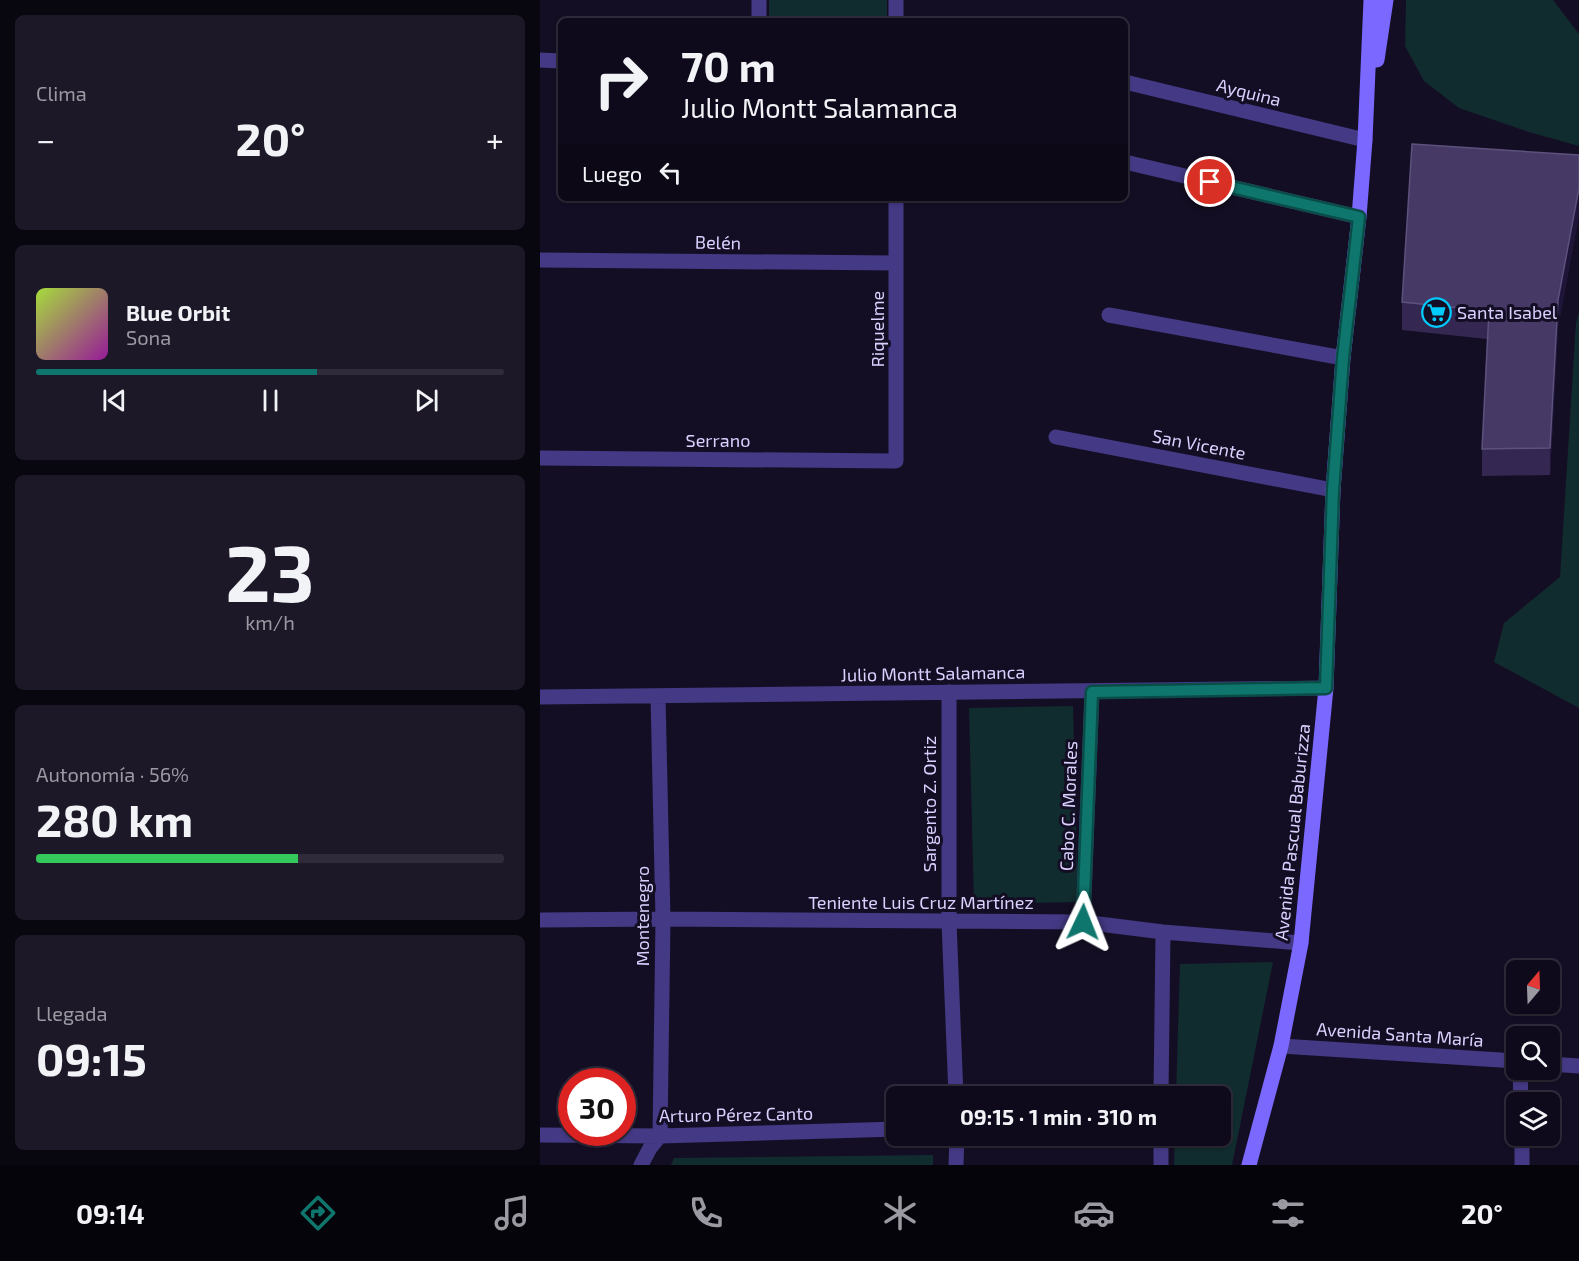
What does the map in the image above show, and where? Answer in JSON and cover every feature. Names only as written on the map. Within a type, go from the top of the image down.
[{"type":"main road","name":"Avenida Pascual Baburizza","points":[[1249,1165],[1281,1046],[1301,943],[1326,688],[1333,490],[1343,358],[1365,140],[1371,0]]},
{"type":"main road","name":"Avenida Pascual Baburizza","points":[[1365,140],[1386,0]]},
{"type":"street","points":[[759,0],[759,18]]},
{"type":"street","points":[[896,0],[896,18]]},
{"type":"street","points":[[540,60],[558,61]]},
{"type":"street","name":"Ayquina","points":[[1128,83],[1365,140]]},
{"type":"street","points":[[1128,163],[1359,217]]},
{"type":"street","name":"Riquelme","points":[[896,201],[896,461]]},
{"type":"street","name":"Belén","points":[[540,260],[896,263]]},
{"type":"street","points":[[1109,315],[1343,358]]},
{"type":"street","name":"San Vicente","points":[[1056,437],[1333,490]]},
{"type":"street","name":"Serrano","points":[[540,458],[896,461]]},
{"type":"street","name":"Julio Montt Salamanca","points":[[540,697],[1326,688]]},
{"type":"street","name":"Sargento Z. Ortiz","points":[[949,692],[949,922],[956,1086]]},
{"type":"street","name":"Cabo C. Morales","points":[[1083,922],[1092,692]]},
{"type":"street","name":"Montenegro","points":[[658,696],[663,919],[660,1136]]},
{"type":"street","name":"Teniente Luis Cruz Martínez","points":[[540,920],[1083,922],[1163,932],[1301,943]]},
{"type":"street","points":[[1161,1086],[1163,932]]},
{"type":"street","name":"Avenida Santa María","points":[[1281,1046],[1506,1060]]},
{"type":"street","points":[[1560,1065],[1579,1066]]},
{"type":"street","name":"Arturo Pérez Canto","points":[[540,1135],[660,1136],[886,1130]]},
{"type":"street","points":[[642,1165],[650,1148],[660,1136]]},
{"type":"street","points":[[956,1165],[957,1146]]},
{"type":"street","points":[[1161,1146],[1161,1165]]},
{"type":"street","points":[[1522,1146],[1522,1165]]},
{"type":"green space","points":[[769,0],[887,0],[887,18],[769,18]]},
{"type":"green space","points":[[1406,0],[1553,0],[1579,34],[1579,146],[1459,108],[1424,81],[1405,46]]},
{"type":"green space","points":[[1579,312],[1579,708],[1494,662],[1504,623],[1560,577],[1576,323]]},
{"type":"green space","points":[[1073,706],[1078,902],[974,904],[969,708]]},
{"type":"green space","points":[[1273,962],[1232,1165],[1174,1165],[1175,1146],[1231,1146],[1231,1086],[1176,1086],[1180,964]]},
{"type":"green space","points":[[933,1155],[933,1165],[671,1165],[674,1158]]},
{"type":"building","points":[[1412,144],[1579,155],[1579,188],[1558,300],[1550,448],[1482,449],[1489,311],[1402,302]]},
{"type":"place","name":"Santa Isabel","points":[[1436,312]]},
{"type":"route","points":[[1083,922],[1092,692],[1326,688],[1333,490],[1343,358],[1359,217],[1210,182]]}]
